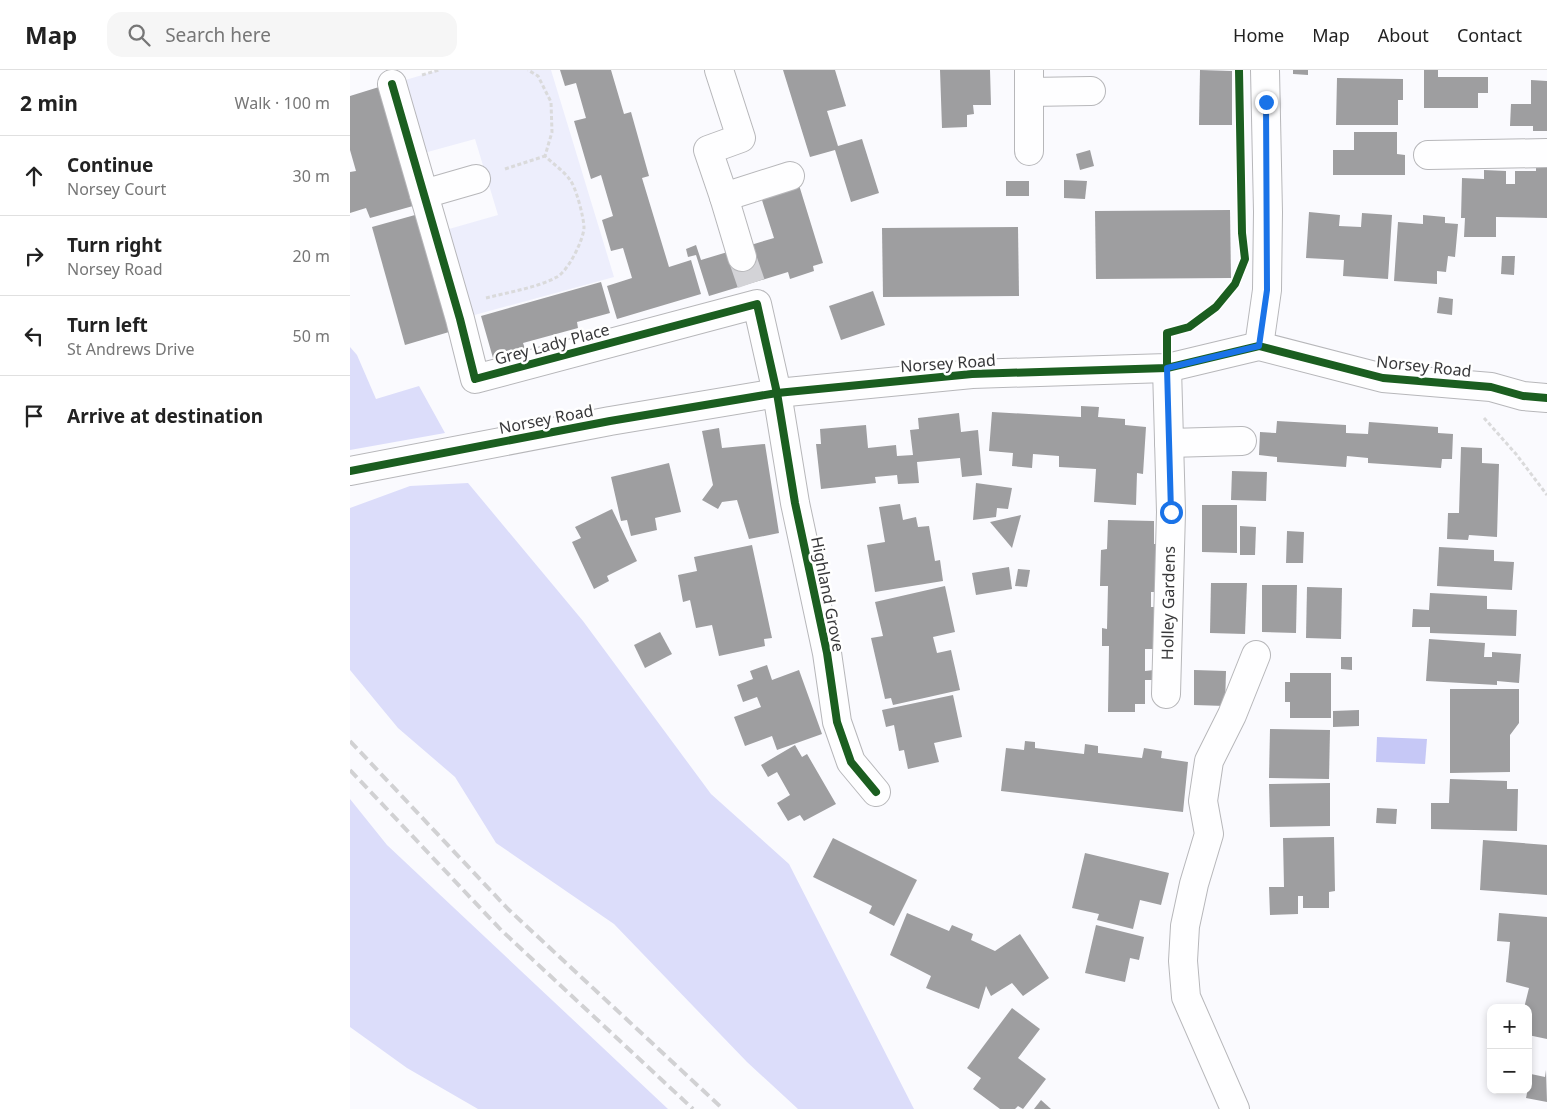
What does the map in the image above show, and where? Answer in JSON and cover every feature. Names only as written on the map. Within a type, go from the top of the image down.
[{"type":"street","points":[[719,70],[741,138],[708,150],[742,257]]},
{"type":"street","points":[[1259,346],[1267,290],[1268,212],[1265,70]]},
{"type":"street","points":[[1029,151],[1029,81],[1091,91]]},
{"type":"street","name":"Grey Lady Place","points":[[392,84],[475,379],[754,295],[777,393]]},
{"type":"street","points":[[1428,155],[1547,153]]},
{"type":"street","points":[[724,197],[790,176]]},
{"type":"street","points":[[424,194],[476,179]]},
{"type":"street","name":"Norsey Road","points":[[350,471],[610,421],[777,393],[972,374],[1167,368],[1259,346],[1384,378],[1491,387],[1523,396],[1547,398]]},
{"type":"street","name":"Holley Gardens","points":[[1166,694],[1171,512],[1167,368]]},
{"type":"street","name":"Highland Grove","points":[[777,393],[796,503],[827,653],[836,722],[852,762],[876,792]]},
{"type":"street","points":[[1169,443],[1242,441]]},
{"type":"street","points":[[1235,1109],[1186,997],[1183,960],[1185,926],[1192,892],[1209,834],[1204,801],[1209,761],[1232,715],[1256,655]]},
{"type":"path","points":[[528,70],[538,76],[551,102],[552,132],[545,156]]},
{"type":"path","points":[[476,179],[545,156]]},
{"type":"path","points":[[456,306],[542,283],[559,276],[570,262],[580,244],[584,228],[582,212],[570,180],[545,156]]},
{"type":"path","points":[[1455,383],[1474,409],[1491,425],[1516,454],[1547,495]]},
{"type":"shaded area","points":[[439,70],[551,70],[614,277],[460,319],[435,233],[498,215],[475,139],[413,156],[392,84]]},
{"type":"shaded area","points":[[350,347],[357,355],[376,399],[419,386],[445,433],[350,450]]},
{"type":"shaded area","points":[[468,483],[583,621],[711,794],[789,864],[914,1109],[798,1109],[747,1062],[614,924],[496,843],[455,777],[398,728],[350,670],[350,508],[410,486]]},
{"type":"shaded area","points":[[1377,737],[1427,739],[1425,764],[1376,762]]},
{"type":"shaded area","points":[[350,799],[387,845],[668,1109],[478,1109],[407,1068],[350,1027]]},
{"type":"building","points":[[560,70],[611,70],[624,114],[631,112],[649,176],[642,178],[669,267],[691,260],[701,294],[617,319],[607,286],[632,278],[623,248],[611,251],[602,220],[613,216],[601,175],[591,179],[574,121],[586,118],[576,83],[565,86]]},
{"type":"building","points":[[783,70],[835,70],[846,106],[827,111],[838,146],[862,139],[879,193],[851,202],[835,150],[810,157]]},
{"type":"building","points":[[940,70],[990,70],[991,105],[973,105],[974,114],[967,115],[967,127],[942,128]]},
{"type":"building","points":[[1200,70],[1232,71],[1232,125],[1199,125]]},
{"type":"building","points":[[1293,70],[1308,70],[1308,75],[1293,74]]},
{"type":"building","points":[[1424,70],[1438,70],[1438,77],[1488,77],[1488,93],[1478,93],[1478,108],[1424,108]]},
{"type":"building","points":[[1337,78],[1403,79],[1403,100],[1398,100],[1398,125],[1336,125]]},
{"type":"building","points":[[1531,80],[1547,81],[1547,131],[1533,131],[1533,126],[1510,126],[1511,104],[1531,104]]},
{"type":"building","points":[[379,87],[413,206],[370,218],[366,208],[350,213],[350,172],[356,171],[350,150],[350,96]]},
{"type":"building","points":[[1354,132],[1397,132],[1397,154],[1405,155],[1405,175],[1333,175],[1333,150],[1354,150]]},
{"type":"building","points":[[1090,150],[1094,166],[1080,170],[1076,154]]},
{"type":"building","points":[[1536,166],[1547,166],[1547,218],[1496,217],[1496,237],[1464,237],[1465,218],[1461,218],[1462,178],[1484,179],[1484,170],[1506,171],[1506,184],[1515,184],[1515,171],[1536,171]]},
{"type":"building","points":[[1064,180],[1087,181],[1085,199],[1064,198]]},
{"type":"building","points":[[1006,181],[1029,181],[1029,196],[1006,196]]},
{"type":"building","points":[[799,185],[823,263],[813,266],[814,271],[790,279],[788,272],[709,296],[696,255],[688,257],[686,249],[696,245],[701,260],[774,238],[761,197]]},
{"type":"building","points":[[1230,210],[1231,278],[1096,279],[1095,211]]},
{"type":"building","points":[[1309,212],[1340,215],[1339,226],[1361,227],[1362,213],[1392,215],[1388,279],[1343,276],[1344,260],[1306,258]]},
{"type":"building","points":[[415,215],[449,332],[405,345],[372,227]]},
{"type":"building","points":[[1423,215],[1445,217],[1445,223],[1458,224],[1455,257],[1448,256],[1446,272],[1437,271],[1437,284],[1394,281],[1398,222],[1423,224]]},
{"type":"building","points":[[1018,227],[1019,296],[883,297],[882,228]]},
{"type":"building","points":[[1502,256],[1515,256],[1514,275],[1501,274]]},
{"type":"building","points":[[601,282],[610,313],[577,322],[578,328],[523,343],[525,349],[493,358],[481,316]]},
{"type":"building","points":[[873,291],[885,325],[841,340],[829,306]]},
{"type":"building","points":[[1439,297],[1453,299],[1452,315],[1437,313]]},
{"type":"building","points":[[1081,406],[1099,407],[1098,417],[1125,419],[1125,425],[1146,427],[1143,474],[1137,473],[1136,505],[1094,502],[1096,469],[1059,467],[1059,456],[1033,454],[1032,468],[1012,466],[1013,453],[989,451],[992,412],[1081,417]]},
{"type":"building","points":[[959,413],[961,432],[978,430],[982,475],[962,477],[960,458],[917,462],[919,483],[898,484],[897,475],[875,477],[876,483],[821,489],[816,444],[821,444],[820,429],[866,425],[868,448],[896,445],[897,456],[913,455],[910,430],[919,429],[918,418]]},
{"type":"building","points":[[1277,421],[1346,425],[1346,433],[1368,434],[1369,422],[1438,427],[1438,433],[1453,434],[1452,459],[1442,459],[1441,468],[1368,463],[1368,458],[1347,456],[1346,467],[1277,462],[1277,457],[1259,455],[1260,432],[1276,433]]},
{"type":"building","points":[[719,428],[722,448],[765,444],[779,533],[749,539],[737,500],[722,502],[718,509],[702,500],[713,485],[702,431]]},
{"type":"building","points":[[1461,447],[1482,448],[1482,463],[1499,464],[1497,537],[1469,535],[1468,540],[1447,539],[1448,513],[1459,513]]},
{"type":"building","points":[[669,463],[681,512],[655,518],[657,530],[631,536],[627,520],[621,521],[611,477]]},
{"type":"building","points":[[1232,471],[1267,472],[1266,501],[1231,500]]},
{"type":"building","points":[[976,483],[1012,488],[1008,509],[997,508],[996,517],[973,520]]},
{"type":"building","points":[[900,504],[903,520],[916,517],[918,527],[929,526],[935,561],[940,560],[943,581],[875,592],[867,545],[885,542],[879,507]]},
{"type":"building","points":[[1202,505],[1237,505],[1237,553],[1202,552]]},
{"type":"building","points":[[612,509],[637,561],[607,576],[609,581],[594,589],[572,542],[581,538],[575,527]]},
{"type":"building","points":[[1021,515],[1012,548],[990,522]]},
{"type":"building","points":[[1108,520],[1154,521],[1154,544],[1165,544],[1156,592],[1151,592],[1151,607],[1160,607],[1154,649],[1145,649],[1145,671],[1154,670],[1154,680],[1145,680],[1145,704],[1135,704],[1135,712],[1108,712],[1109,646],[1102,646],[1102,628],[1107,629],[1108,586],[1100,586],[1101,550],[1107,549]]},
{"type":"building","points":[[1240,526],[1256,527],[1255,555],[1240,555]]},
{"type":"building","points":[[1287,531],[1304,532],[1303,563],[1286,563]]},
{"type":"building","points":[[752,545],[772,638],[764,639],[765,646],[719,656],[712,625],[696,628],[690,600],[683,602],[678,575],[697,571],[694,557]]},
{"type":"building","points":[[1439,547],[1494,550],[1494,561],[1514,562],[1512,590],[1437,586]]},
{"type":"building","points":[[1009,567],[1012,589],[976,595],[972,573]]},
{"type":"building","points":[[1018,569],[1030,570],[1027,587],[1015,586]]},
{"type":"building","points":[[1211,583],[1247,583],[1245,634],[1210,633]]},
{"type":"building","points":[[1262,585],[1297,585],[1296,633],[1262,632]]},
{"type":"building","points":[[945,586],[955,632],[933,637],[937,653],[951,650],[960,690],[893,705],[891,698],[885,699],[871,638],[883,636],[875,602]]},
{"type":"building","points":[[1307,587],[1342,588],[1341,639],[1306,638]]},
{"type":"building","points":[[1430,593],[1487,596],[1487,609],[1517,610],[1516,636],[1430,633],[1430,627],[1412,627],[1413,609],[1429,610]]},
{"type":"building","points":[[660,632],[672,654],[645,668],[634,645]]},
{"type":"building","points":[[1429,639],[1485,643],[1484,657],[1492,657],[1492,652],[1521,654],[1519,683],[1497,681],[1497,685],[1426,681]]},
{"type":"building","points":[[1341,657],[1352,657],[1352,670],[1341,669]]},
{"type":"building","points":[[767,665],[772,680],[799,670],[822,734],[777,750],[772,736],[745,746],[734,717],[761,707],[757,697],[743,702],[737,685],[753,679],[750,671]]},
{"type":"building","points":[[1194,670],[1226,671],[1225,706],[1194,705]]},
{"type":"building","points":[[1290,673],[1331,673],[1331,718],[1290,718],[1290,702],[1285,702],[1285,682],[1290,682]]},
{"type":"building","points":[[1450,689],[1519,689],[1519,723],[1510,735],[1510,772],[1450,773]]},
{"type":"building","points":[[953,695],[962,737],[934,743],[939,762],[908,769],[904,750],[899,751],[894,725],[886,727],[882,710]]},
{"type":"building","points":[[1359,710],[1359,726],[1333,727],[1333,711]]},
{"type":"building","points":[[1270,729],[1330,730],[1329,779],[1269,778]]},
{"type":"building","points":[[1025,741],[1035,742],[1035,748],[1084,754],[1085,744],[1098,746],[1098,753],[1142,758],[1144,748],[1162,751],[1161,758],[1188,762],[1183,812],[1001,791],[1006,748],[1024,750]]},
{"type":"building","points":[[795,745],[802,757],[807,754],[836,804],[804,821],[800,815],[788,821],[777,803],[790,795],[777,772],[768,777],[761,765]]},
{"type":"building","points":[[1450,779],[1507,781],[1507,789],[1518,789],[1517,831],[1431,829],[1431,803],[1449,803]]},
{"type":"building","points":[[1330,783],[1330,826],[1270,827],[1269,784]]},
{"type":"building","points":[[1377,808],[1397,809],[1396,824],[1376,823]]},
{"type":"building","points":[[1334,837],[1335,891],[1329,892],[1329,908],[1303,908],[1303,896],[1298,896],[1298,914],[1270,915],[1269,887],[1284,887],[1283,838]]},
{"type":"building","points":[[833,838],[917,880],[894,926],[869,913],[872,906],[813,877]]},
{"type":"building","points":[[1483,840],[1547,845],[1547,895],[1480,890]]},
{"type":"building","points":[[1085,853],[1169,873],[1161,905],[1140,900],[1133,929],[1097,920],[1099,914],[1072,908]]},
{"type":"building","points":[[907,913],[949,931],[952,925],[973,934],[971,940],[995,951],[1020,934],[1049,978],[1023,996],[1012,983],[991,996],[986,986],[979,1009],[926,988],[931,976],[890,955]]},
{"type":"building","points":[[1499,913],[1547,917],[1547,1039],[1532,1036],[1532,1004],[1525,1004],[1529,988],[1506,982],[1510,942],[1497,941]]},
{"type":"building","points":[[1096,925],[1144,937],[1139,960],[1130,958],[1125,982],[1085,973]]},
{"type":"building","points":[[1012,1008],[1040,1029],[1018,1058],[1046,1079],[1023,1109],[1018,1106],[1015,1109],[1000,1109],[973,1089],[981,1078],[967,1068]]},
{"type":"building","points":[[1546,1070],[1547,1102],[1526,1098],[1527,1094],[1532,1094],[1532,1074],[1545,1077]]},
{"type":"building","points":[[1041,1100],[1051,1109],[1034,1109]]},
{"type":"tunnel","points":[[742,257],[752,286]]},
{"type":"railway","points":[[350,741],[508,909],[723,1109]]},
{"type":"railway","points":[[350,770],[501,930],[693,1109]]},
{"type":"cycle path","points":[[1167,368],[1167,333],[1189,327],[1216,307],[1235,284],[1245,259],[1242,233],[1239,70]]},
{"type":"cycle path","points":[[392,84],[460,319],[475,379],[757,304],[777,393],[795,503],[827,653],[837,722],[851,762],[876,792]]},
{"type":"cycle path","points":[[350,471],[610,421],[777,393],[972,374],[1167,368],[1259,346],[1383,378],[1491,387],[1523,396],[1547,398]]},
{"type":"route","points":[[1171,512],[1167,368],[1259,346],[1267,290],[1266,102]]}]
